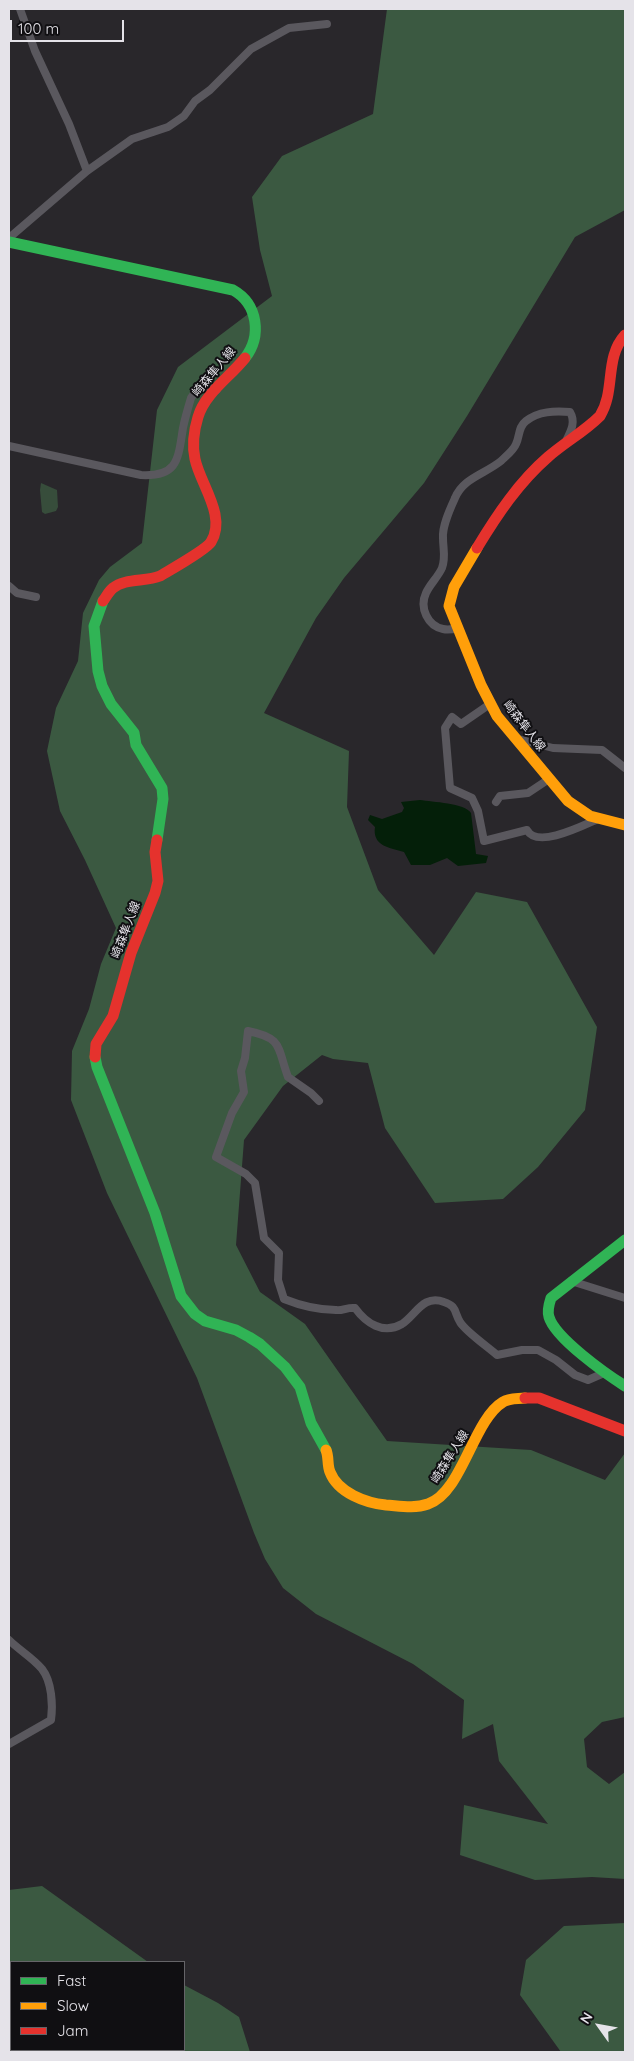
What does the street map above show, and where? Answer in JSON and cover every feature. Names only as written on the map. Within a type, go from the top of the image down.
[{"type":"main road","name":"崎森隼人線","points":[[9,242],[238,292],[252,311],[257,333],[254,343],[247,354],[200,411],[197,421],[194,450],[197,467],[212,503],[214,538],[210,544],[160,576],[152,579],[122,582],[112,588],[100,605],[94,626],[98,671],[102,686],[111,704],[134,733],[136,745],[162,788],[163,799],[155,852],[158,881],[155,893],[131,952],[113,1016],[96,1044],[95,1054],[97,1067],[155,1213],[181,1296],[195,1314],[206,1321],[236,1330],[249,1337],[260,1344],[285,1367],[300,1387],[311,1423],[330,1456],[330,1472],[344,1490],[366,1501],[416,1507],[429,1504],[441,1497],[480,1434],[491,1412],[502,1402],[509,1399],[539,1398],[625,1431]]},
{"type":"main road","name":"崎森隼人線","points":[[625,335],[622,337],[614,354],[608,399],[602,413],[583,432],[548,457],[502,509],[460,577],[450,597],[449,606],[490,704],[497,716],[568,801],[590,816],[625,825]]},
{"type":"main road","points":[[625,1240],[551,1298],[548,1308],[550,1319],[554,1326],[604,1373],[625,1386]]},
{"type":"street","points":[[20,9],[34,51],[69,124],[87,171]]},
{"type":"street","points":[[9,238],[87,171],[132,139],[168,127],[184,116],[195,102],[210,90],[251,49],[275,34],[289,28],[327,24]]},
{"type":"street","points":[[9,446],[141,475],[160,474],[168,470],[178,459],[191,398],[196,390],[201,388],[217,390]]},
{"type":"street","points":[[458,628],[444,630],[433,625],[428,619],[424,606],[425,595],[442,569],[445,549],[442,537],[455,497],[463,484],[500,461],[516,446],[519,431],[525,422],[538,413],[570,412],[573,417],[572,428],[566,443]]},
{"type":"street","points":[[9,586],[16,593],[36,597]]},
{"type":"street","points":[[490,704],[462,724],[452,717],[444,728],[450,788],[472,798],[480,817],[484,841],[527,830],[531,836],[536,838],[555,836],[598,819]]},
{"type":"street","points":[[516,738],[535,745],[553,748],[602,750],[625,768]]},
{"type":"street","points":[[496,802],[500,796],[522,795],[532,792],[550,779]]},
{"type":"street","points":[[319,1101],[288,1077],[280,1049],[272,1037],[248,1030],[245,1058],[241,1071],[244,1092],[232,1113],[216,1157],[246,1174],[255,1184],[264,1238],[279,1253],[278,1280],[284,1298],[294,1303],[337,1311],[348,1307],[355,1308],[364,1320],[379,1327],[402,1324],[422,1304],[435,1300],[445,1302],[455,1309],[460,1322],[497,1356],[522,1350],[538,1350],[556,1360],[575,1375],[588,1380],[604,1373]]},
{"type":"street","points":[[571,1281],[625,1298]]},
{"type":"street","points":[[9,1640],[42,1670],[49,1684],[53,1708],[51,1720],[9,1744]]},
{"type":"shaded area","points":[[387,9],[625,9],[625,210],[575,237],[467,416],[424,483],[344,578],[316,618],[264,713],[349,751],[347,807],[378,890],[434,955],[476,892],[527,902],[597,1027],[585,1110],[538,1167],[503,1199],[435,1203],[385,1128],[368,1063],[333,1059],[322,1055],[283,1086],[244,1140],[236,1245],[260,1292],[305,1324],[387,1441],[531,1450],[605,1480],[625,1453],[625,1717],[602,1722],[584,1739],[587,1767],[609,1784],[625,1772],[625,1879],[592,1877],[535,1880],[460,1855],[464,1805],[548,1824],[499,1761],[493,1724],[462,1739],[464,1700],[413,1664],[316,1614],[283,1588],[265,1559],[197,1378],[107,1193],[71,1100],[72,1051],[89,1009],[101,964],[116,928],[60,811],[47,751],[56,708],[78,661],[83,613],[99,580],[110,567],[142,543],[157,410],[178,367],[272,296],[260,250],[252,197],[282,156],[373,114]]},
{"type":"shaded area","points":[[41,483],[57,490],[58,507],[56,511],[45,514],[42,512]]},
{"type":"shaded area","points":[[420,800],[455,805],[468,810],[471,813],[476,854],[488,856],[486,863],[458,866],[447,858],[430,865],[411,865],[404,852],[379,842],[376,838],[375,827],[368,820],[370,815],[382,819],[402,812],[404,808],[401,802]]},
{"type":"shaded area","points":[[42,1886],[147,1961],[10,1961],[10,2051],[185,2051],[185,1986],[218,2003],[239,2017],[250,2052],[9,2052],[9,1890]]},
{"type":"shaded area","points":[[625,1923],[625,2052],[561,2052],[520,1995],[526,1960],[564,1926]]},
{"type":"traffic: fast","points":[[9,242],[233,290],[248,303],[255,321],[254,340],[245,358]]},
{"type":"traffic: fast","points":[[103,601],[94,626],[98,671],[102,686],[111,704],[134,733],[136,745],[162,788],[163,799],[157,840]]},
{"type":"traffic: fast","points":[[95,1057],[97,1067],[155,1213],[181,1296],[195,1314],[205,1321],[236,1330],[249,1337],[260,1344],[285,1367],[300,1387],[311,1423],[326,1450]]},
{"type":"traffic: fast","points":[[625,1240],[551,1298],[548,1312],[553,1326],[571,1345],[625,1386]]},
{"type":"traffic: slow","points":[[477,548],[454,587],[449,606],[481,685],[497,716],[568,801],[590,816],[625,825]]},
{"type":"traffic: slow","points":[[326,1450],[329,1469],[334,1479],[339,1486],[354,1496],[386,1505],[423,1506],[440,1497],[450,1486],[483,1424],[493,1411],[505,1401],[525,1398]]},
{"type":"traffic: jam","points":[[477,548],[501,511],[527,477],[548,457],[600,416],[608,396],[614,354],[625,335]]},
{"type":"traffic: jam","points":[[103,601],[110,591],[118,585],[129,581],[160,576],[195,555],[211,542],[216,522],[211,500],[195,459],[195,427],[201,408],[206,400],[245,358]]},
{"type":"traffic: jam","points":[[95,1057],[96,1044],[113,1016],[131,953],[155,893],[158,881],[155,852],[157,840]]},
{"type":"traffic: jam","points":[[525,1398],[539,1398],[625,1431]]}]
